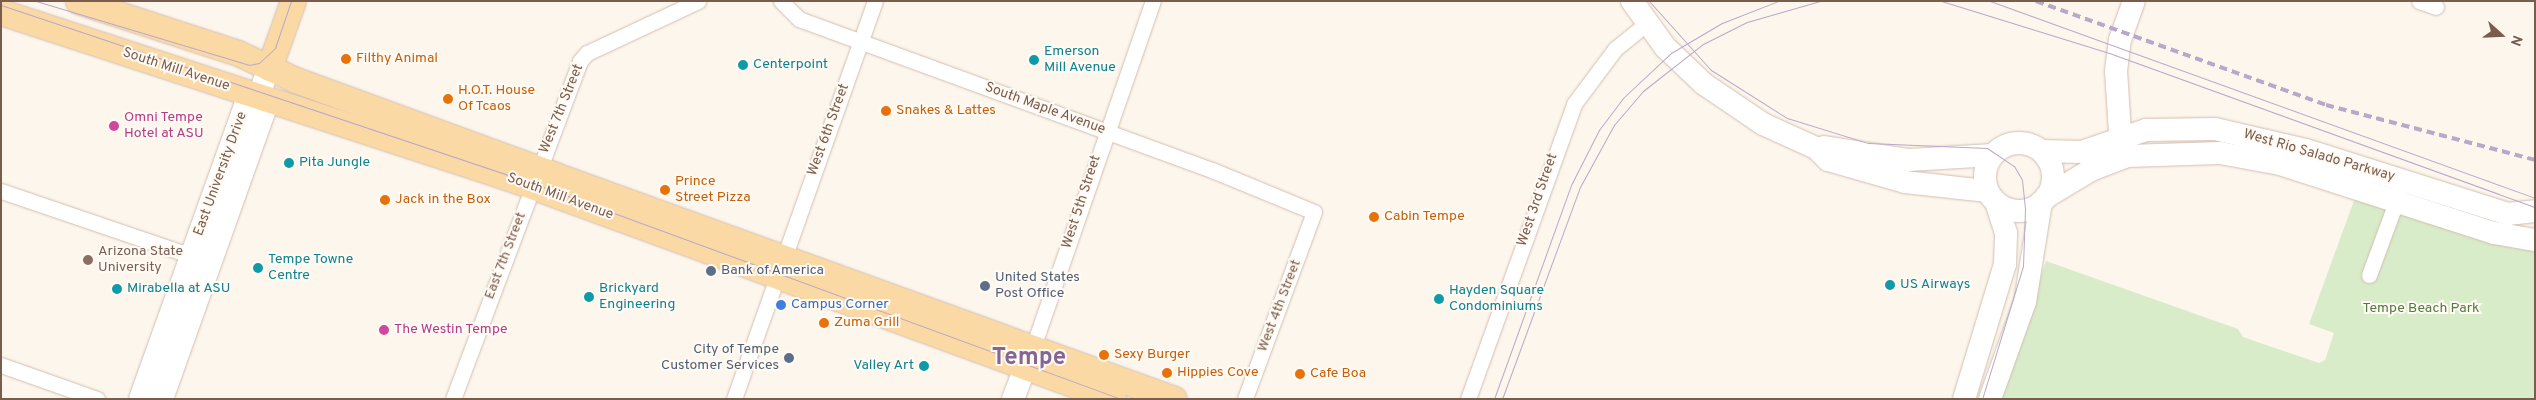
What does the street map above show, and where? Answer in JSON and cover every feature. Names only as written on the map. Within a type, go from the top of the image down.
[{"type":"main road","name":"South Mill Avenue","points":[[78,1],[183,33],[534,178],[1029,357],[1174,399]]},
{"type":"main road","points":[[269,68],[293,1]]},
{"type":"main road","points":[[1632,1],[1646,24],[1677,60],[1721,98],[1762,124],[1816,148],[1828,160],[1905,182],[1992,198],[2025,210],[2050,195]]},
{"type":"main road","points":[[2091,170],[2095,162],[2119,150],[2104,70],[2122,1]]},
{"type":"main road","points":[[2116,139],[2116,71],[2120,40],[2134,1]]},
{"type":"main road","name":"South Mill Avenue","points":[[1,12],[259,95],[534,178]]},
{"type":"main road","name":"East University Drive","points":[[140,399],[245,106],[259,95],[269,68]]},
{"type":"main road","name":"East University Drive","points":[[162,399],[264,112],[259,95]]},
{"type":"main road","name":"West Rio Salado Parkway","points":[[2042,151],[2073,154],[2116,139],[2172,128],[2244,134],[2400,191],[2513,238],[2535,240]]},
{"type":"main road","points":[[1816,148],[1833,146],[1909,160],[1993,155],[2014,143],[2042,151],[2053,174],[2050,195],[2025,302],[1990,399]]},
{"type":"main road","name":"West Rio Salado Parkway","points":[[2050,195],[2091,170],[2150,152],[2220,153],[2280,164],[2508,214],[2535,211]]},
{"type":"main road","points":[[1964,399],[2005,264],[2006,234],[1992,198],[1986,173],[1993,155]]},
{"type":"main road","name":"South Mill Avenue","points":[[1029,357],[1113,399]]},
{"type":"main road","points":[[1013,399],[1029,357]]},
{"type":"street","name":"West 7th Street","points":[[534,178],[587,53],[698,1]]},
{"type":"street","name":"South Maple Avenue","points":[[781,1],[790,15],[860,43],[1212,170],[1241,185],[1314,212]]},
{"type":"street","name":"West 6th Street","points":[[734,399],[875,1]]},
{"type":"street","name":"West 5th Street","points":[[1029,357],[1106,131],[1153,1]]},
{"type":"street","points":[[2419,1],[2436,7]]},
{"type":"street","name":"West 3rd Street","points":[[1468,399],[1574,104],[1615,49],[1646,24]]},
{"type":"street","name":"East 7th Street","points":[[453,399],[534,178]]},
{"type":"street","points":[[1,191],[192,256]]},
{"type":"street","points":[[2369,275],[2400,191]]},
{"type":"street","name":"West 4th Street","points":[[1245,399],[1314,212]]},
{"type":"street","points":[[1,365],[97,399]]},
{"type":"green space","name":"Tempe Beach Park","points":[[2356,195],[2535,247],[2535,399],[1998,399],[2046,261],[2238,329],[2243,337],[2319,363],[2325,360],[2334,333],[2309,324]]},
{"type":"tram line","points":[[36,1],[249,65],[259,63],[275,48],[291,1]]},
{"type":"tram line","points":[[1649,1],[1711,70],[1787,118],[1868,143],[1987,148],[2014,166],[2022,180],[2025,209],[2023,266],[1982,399]]},
{"type":"tram line","points":[[1494,399],[1571,185],[1599,130],[1623,98],[1671,53],[1722,23],[1778,1]]},
{"type":"tram line","points":[[1502,399],[1580,187],[1614,125],[1643,91],[1703,44],[1747,22],[1820,1]]},
{"type":"tram line","points":[[1941,1],[2112,54],[2535,207]]},
{"type":"tram line","points":[[1990,1],[2535,198]]},
{"type":"tram line","points":[[1,5],[532,183],[1121,399]]},
{"type":"railway","points":[[2036,1],[2326,105],[2535,160]]},
{"type":"place","name":"Filthy Animal","points":[[346,59]]},
{"type":"place","name":"Emerson Mill Avenue","points":[[1034,60]]},
{"type":"place","name":"Centerpoint","points":[[743,65]]},
{"type":"place","name":"H.O.T. House Of Tcaos","points":[[448,99]]},
{"type":"place","name":"Snakes & Lattes","points":[[886,111]]},
{"type":"place","name":"Omni Tempe Hotel at ASU","points":[[114,126]]},
{"type":"place","name":"Pita Jungle","points":[[289,163]]},
{"type":"place","name":"Prince Street Pizza","points":[[665,190]]},
{"type":"place","name":"Jack in the Box","points":[[385,200]]},
{"type":"place","name":"Cabin Tempe","points":[[1374,217]]},
{"type":"place","name":"Arizona State University","points":[[88,260]]},
{"type":"place","name":"Tempe Towne Centre","points":[[258,268]]},
{"type":"place","name":"Bank of America","points":[[711,271]]},
{"type":"place","name":"US Airways","points":[[1890,285]]},
{"type":"place","name":"United States Post Office","points":[[985,286]]},
{"type":"place","name":"Mirabella at ASU","points":[[117,289]]},
{"type":"place","name":"Brickyard Engineering","points":[[589,297]]},
{"type":"place","name":"Hayden Square Condominiums","points":[[1439,299]]},
{"type":"place","name":"Campus Corner","points":[[781,305]]},
{"type":"place","name":"Zuma Grill","points":[[824,323]]},
{"type":"place","name":"The Westin Tempe","points":[[384,330]]},
{"type":"place","name":"Sexy Burger","points":[[1104,355]]},
{"type":"place","name":"City of Tempe Customer Services","points":[[789,358]]},
{"type":"place","name":"Valley Art","points":[[924,366]]},
{"type":"place","name":"Hippies Cove","points":[[1167,373]]},
{"type":"place","name":"Cafe Boa","points":[[1300,374]]},
{"type":"district","name":"Tempe","points":[[1029,359]]}]
